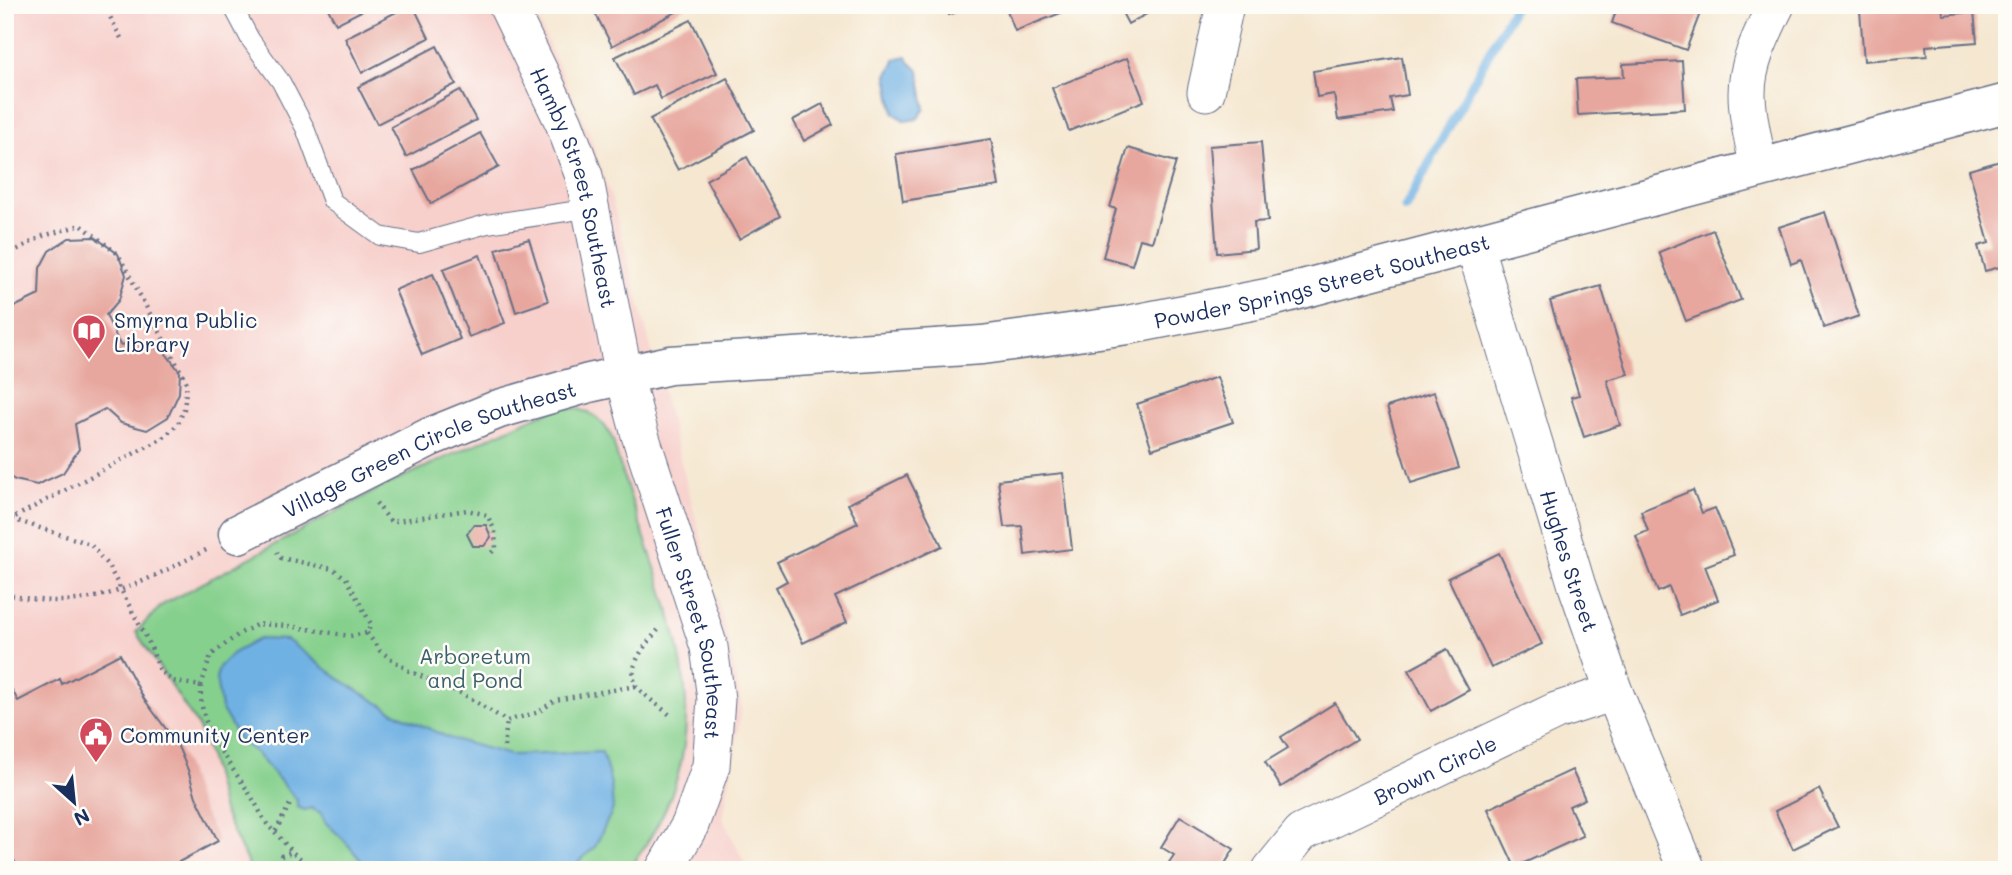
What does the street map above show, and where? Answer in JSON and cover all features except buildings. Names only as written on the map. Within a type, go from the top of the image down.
[{"type":"street","name":"Hamby Street Southeast","points":[[508,5],[573,143],[592,208],[624,375]]},
{"type":"street","points":[[1206,92],[1226,5]]},
{"type":"street","points":[[1759,168],[1749,120],[1747,90],[1752,63],[1776,5]]},
{"type":"street","name":"Powder Springs Street Southeast","points":[[624,375],[670,365],[982,345],[1128,325],[1272,297],[2007,103]]},
{"type":"street","name":"Hughes Street","points":[[1474,244],[1569,560],[1614,692],[1687,870]]},
{"type":"street","name":"Village Green Circle Southeast","points":[[238,534],[430,437],[499,409],[624,375]]},
{"type":"street","name":"Fuller Street Southeast","points":[[624,375],[639,435],[709,647],[716,699],[711,766],[690,825],[664,870]]},
{"type":"street","name":"Brown Circle","points":[[1271,870],[1301,833],[1556,710],[1614,692]]},
{"type":"lane","points":[[232,5],[250,39],[281,82],[299,117],[332,201],[380,236],[419,243],[487,223],[592,208]]},
{"type":"path","points":[[104,5],[123,42]]},
{"type":"path","points":[[5,256],[43,236],[80,225],[118,254],[187,383],[184,409],[178,424],[163,438],[12,519],[5,526]]},
{"type":"path","points":[[375,501],[391,522],[467,510],[487,515],[495,531],[496,548],[489,555]]},
{"type":"path","points":[[5,510],[12,519],[90,544],[109,567],[150,645],[160,671],[172,681],[201,686]]},
{"type":"path","points":[[5,594],[32,600],[68,602],[119,590],[155,576],[238,534]]},
{"type":"path","points":[[275,549],[281,558],[332,569],[346,578],[371,624],[367,632]]},
{"type":"path","points":[[316,870],[292,852],[268,827],[256,803],[221,753],[206,725],[200,702],[201,686],[211,655],[239,634],[258,624],[349,636],[367,632]]},
{"type":"path","points":[[658,630],[643,647],[633,672],[636,686],[670,715]]},
{"type":"path","points":[[367,632],[380,651],[409,671],[463,694],[507,721],[539,712],[555,701],[636,686]]},
{"type":"path","points":[[504,747],[507,721]]},
{"type":"path","points":[[275,832],[290,804]]},
{"type":"path","points":[[280,870],[281,856],[292,852]]},
{"type":"shaded area","points":[[5,5],[531,5],[588,131],[612,200],[727,636],[742,708],[723,819],[748,870],[5,870]]},
{"type":"green space","name":"Arboretum and Pond","points":[[563,407],[580,409],[594,416],[613,440],[671,618],[681,661],[686,702],[684,743],[675,784],[657,826],[628,870],[251,870],[223,811],[199,728],[136,632],[162,605],[386,485],[539,415]]},
{"type":"water","points":[[907,56],[909,62],[919,70],[925,109],[917,119],[905,121],[894,113],[887,75],[894,59]]},
{"type":"water","points":[[259,639],[287,640],[341,680],[392,711],[449,738],[510,755],[602,752],[611,784],[613,809],[595,847],[570,870],[369,870],[325,822],[321,813],[311,808],[305,810],[297,807],[297,800],[255,752],[240,741],[221,708],[216,679],[219,667],[233,653]]},
{"type":"waterway","points":[[1405,208],[1515,5]]},
{"type":"place","name":"Smyrna Public Library","points":[[89,361]]},
{"type":"place","name":"Community Center","points":[[96,764]]}]
